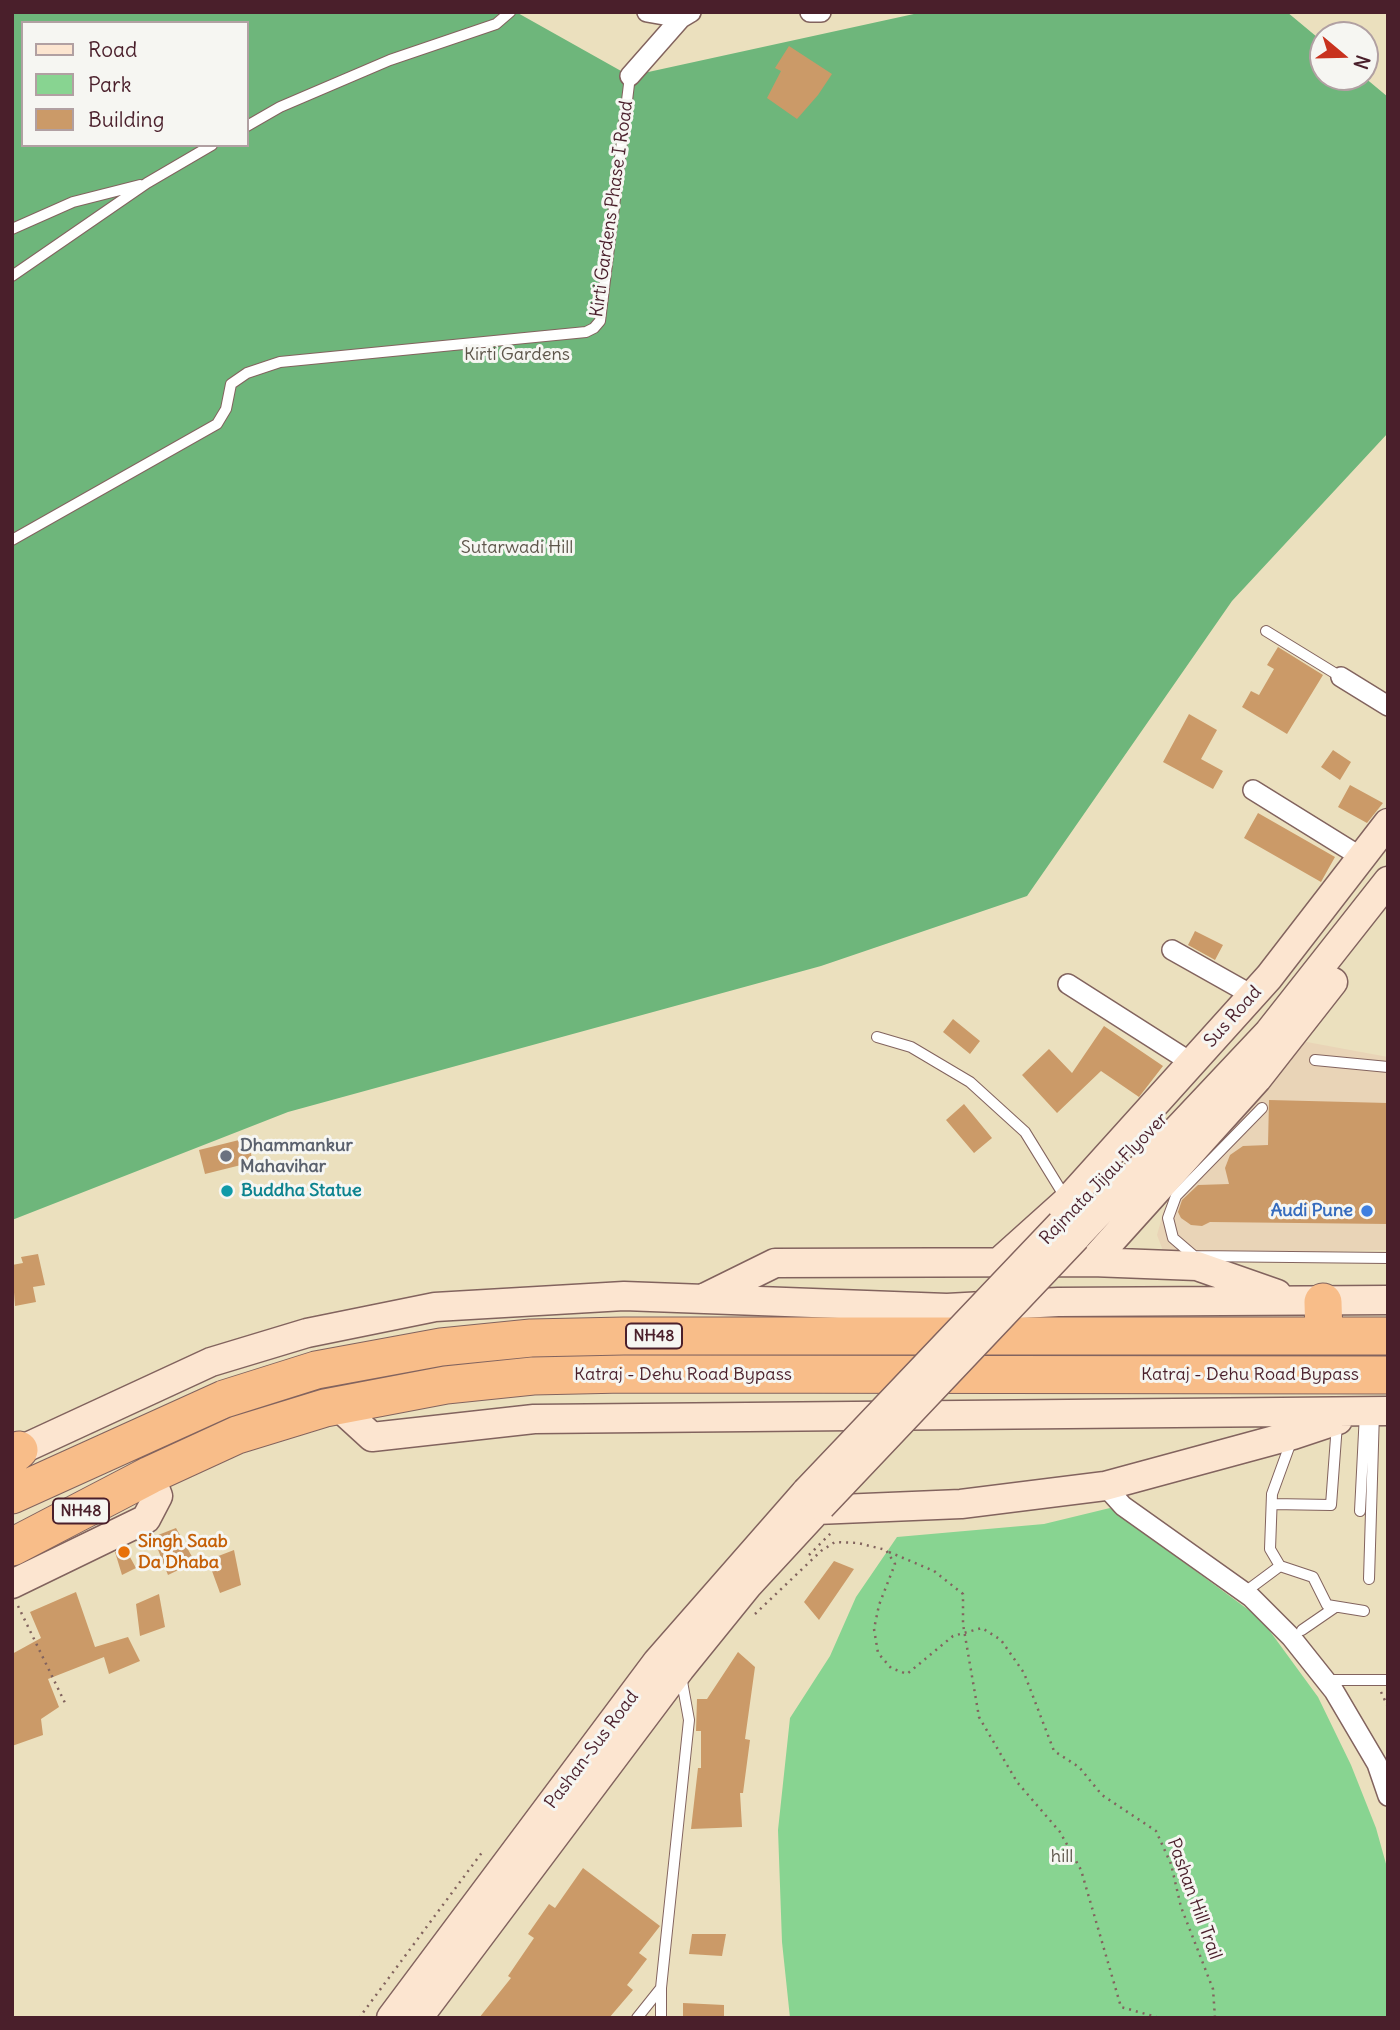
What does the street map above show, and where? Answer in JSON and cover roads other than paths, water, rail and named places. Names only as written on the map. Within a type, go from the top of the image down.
[{"type":"highway","name":"NH48","points":[[12,1495],[224,1399],[316,1370],[441,1347],[531,1338],[1314,1313],[1388,1336]]},
{"type":"highway","name":"Katraj - Dehu Road Bypass","points":[[12,1547],[150,1475],[237,1435],[337,1405],[446,1385],[533,1377],[1388,1375]]},
{"type":"street","points":[[647,12],[686,15]]},
{"type":"street","points":[[810,12],[821,12]]},
{"type":"street","name":"Kirti Gardens Phase I Road","points":[[630,76],[686,15]]},
{"type":"street","points":[[1341,677],[1388,706]]},
{"type":"street","points":[[1253,790],[1374,855]]},
{"type":"street","name":"Sus Road","points":[[1068,1221],[1192,1063],[1374,855],[1388,823]]},
{"type":"street","name":"Rajmata Jijau Flyover","points":[[814,1502],[1246,1029],[1334,924],[1374,855]]},
{"type":"street","name":"Rajmata Jijau Flyover","points":[[1068,1221],[1269,1032],[1388,881]]},
{"type":"street","points":[[1092,1262],[1257,1079],[1388,910]]},
{"type":"street","points":[[1172,950],[1252,995]]},
{"type":"street","points":[[1068,984],[1192,1063]]},
{"type":"street","points":[[999,1262],[1068,1221]]},
{"type":"street","points":[[701,1299],[775,1263],[1092,1262],[1197,1266],[1314,1313]]},
{"type":"street","points":[[14,1453],[211,1362],[307,1333],[435,1307],[624,1296],[947,1308],[1058,1302],[1314,1313],[1388,1300]]},
{"type":"street","points":[[337,1405],[372,1437],[534,1419],[1365,1413]]},
{"type":"street","points":[[814,1502],[862,1510],[961,1504],[1105,1486],[1293,1436],[1365,1413]]},
{"type":"street","points":[[15,1595],[146,1519],[158,1496],[150,1475]]},
{"type":"street","points":[[1105,1486],[1123,1506],[1245,1592],[1291,1637],[1325,1680],[1377,1764],[1388,1796]]},
{"type":"street","name":"Pashan-Sus Road","points":[[418,2018],[680,1669],[814,1502]]},
{"type":"street","name":"Pashan-Sus Road","points":[[391,2018],[657,1662],[814,1502]]},
{"type":"lane","points":[[248,125],[280,107],[390,60],[496,24],[510,12]]},
{"type":"lane","name":"Kirti Gardens Phase I Road","points":[[12,540],[216,424],[226,409],[231,384],[247,373],[280,362],[586,332],[594,328],[600,321],[630,76]]},
{"type":"lane","points":[[12,276],[147,183],[209,147]]},
{"type":"lane","points":[[12,229],[73,202],[147,183]]},
{"type":"lane","points":[[1266,631],[1341,677]]},
{"type":"lane","points":[[877,1037],[911,1047],[971,1082],[1025,1132],[1068,1221]]},
{"type":"lane","points":[[1315,1060],[1388,1066]]},
{"type":"lane","points":[[1262,1108],[1176,1196],[1168,1218],[1173,1238],[1194,1256],[1388,1258]]},
{"type":"lane","points":[[1272,1504],[1331,1505],[1365,1413]]},
{"type":"lane","points":[[1360,1511],[1365,1413]]},
{"type":"lane","points":[[1365,1413],[1369,1579]]},
{"type":"lane","points":[[1293,1436],[1272,1494],[1270,1549],[1280,1566],[1313,1577],[1327,1605],[1364,1611]]},
{"type":"lane","points":[[1245,1592],[1280,1566]]},
{"type":"lane","points":[[1302,1630],[1334,1608]]},
{"type":"lane","points":[[661,2018],[661,1987],[689,1720],[680,1669]]},
{"type":"lane","points":[[1325,1680],[1388,1680]]},
{"type":"lane","points":[[637,2018],[661,1987]]},
{"type":"place","name":"Dhammankur Mahavihar","points":[[226,1156]]},
{"type":"place","name":"Buddha Statue","points":[[227,1191]]},
{"type":"place","name":"Audi Pune","points":[[1367,1211]]},
{"type":"place","name":"Singh Saab Da Dhaba","points":[[124,1552]]},
{"type":"park label","name":"Kirti Gardens","points":[[517,355]]},
{"type":"park label","name":"Sutarwadi Hill","points":[[517,548]]},
{"type":"park label","name":"hill","points":[[1062,1857]]}]
